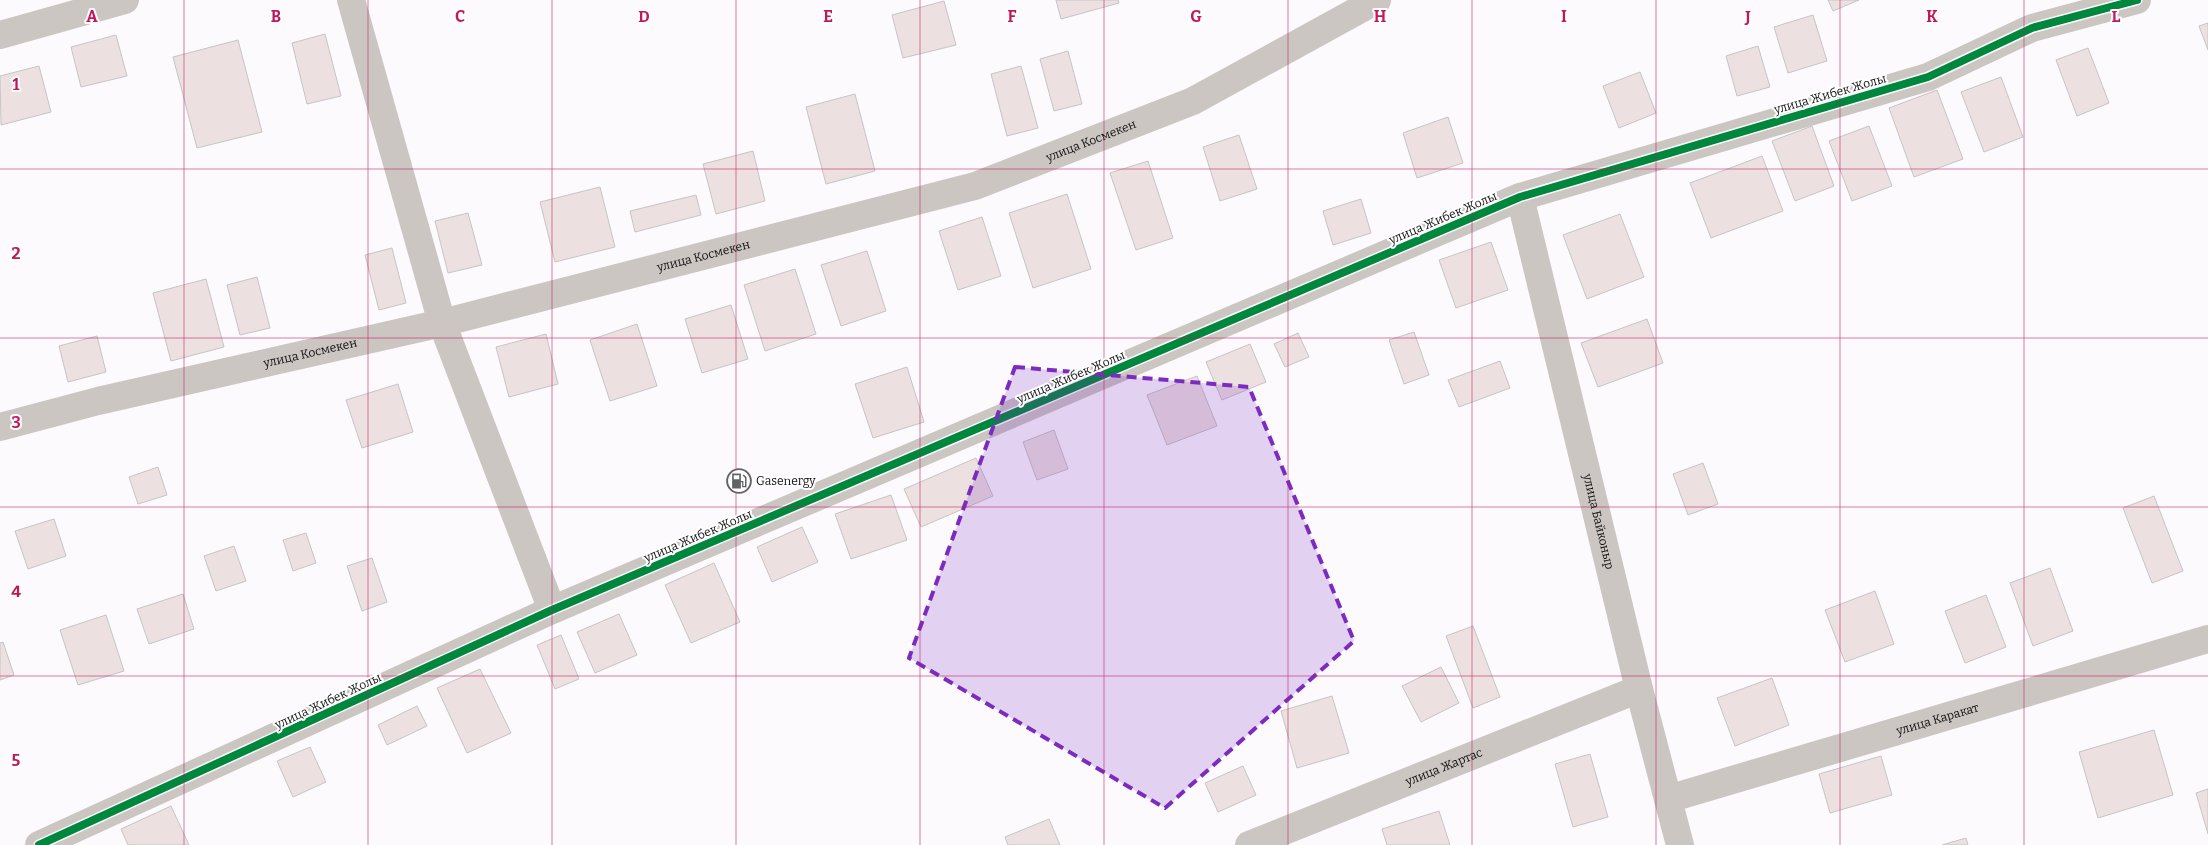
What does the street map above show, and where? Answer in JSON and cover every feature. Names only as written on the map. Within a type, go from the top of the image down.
[{"type":"street","points":[[0,35],[125,0]]},
{"type":"street","points":[[351,0],[442,323],[552,610]]},
{"type":"street","name":"улица Космекен","points":[[0,427],[98,401],[442,323],[975,186],[1194,101],[1377,0]]},
{"type":"street","name":"улица Жибек Жолы","points":[[39,845],[552,610],[1520,197],[1928,77],[2032,28],[2137,0]]},
{"type":"street","name":"улица Байконыр","points":[[1520,197],[1639,689],[1680,845]]},
{"type":"street","name":"улица Каракат","points":[[1668,799],[2208,639]]},
{"type":"street","name":"улица Жартас","points":[[1249,845],[1639,689]]},
{"type":"highlighted area","points":[[1015,367],[1249,387],[1354,641],[1165,808],[909,658]]},
{"type":"building","points":[[1056,0],[1118,0],[1119,3],[1061,19]]},
{"type":"building","points":[[1828,0],[1859,0],[1833,11]]},
{"type":"building","points":[[944,1],[956,45],[903,58],[892,15]]},
{"type":"building","points":[[1813,15],[1827,61],[1788,73],[1774,27]]},
{"type":"building","points":[[2208,23],[2208,50],[2199,26]]},
{"type":"building","points":[[325,34],[341,96],[307,104],[292,43]]},
{"type":"building","points":[[116,35],[127,76],[81,87],[71,47]]},
{"type":"building","points":[[238,40],[262,132],[197,148],[173,57]]},
{"type":"building","points":[[1758,46],[1770,87],[1737,96],[1726,56]]},
{"type":"building","points":[[2088,48],[2109,103],[2077,116],[2056,60]]},
{"type":"building","points":[[1068,51],[1082,104],[1054,111],[1040,59]]},
{"type":"building","points":[[39,66],[51,112],[1,125],[0,76]]},
{"type":"building","points":[[1021,66],[1038,128],[1007,136],[991,74]]},
{"type":"building","points":[[1640,72],[1656,113],[1619,128],[1603,86]]},
{"type":"building","points":[[2001,77],[2023,137],[1984,152],[1961,92]]},
{"type":"building","points":[[1937,90],[1963,159],[1914,177],[1889,108]]},
{"type":"building","points":[[855,94],[875,171],[826,184],[806,107]]},
{"type":"building","points":[[1448,117],[1463,163],[1417,178],[1403,133]]},
{"type":"building","points":[[1812,126],[1834,186],[1795,201],[1772,141]]},
{"type":"building","points":[[1869,126],[1892,186],[1852,201],[1829,141]]},
{"type":"building","points":[[1239,135],[1257,189],[1220,201],[1203,147]]},
{"type":"building","points":[[753,151],[765,201],[716,214],[703,164]]},
{"type":"building","points":[[1762,156],[1783,211],[1711,238],[1690,183]]},
{"type":"building","points":[[1148,161],[1173,238],[1136,250],[1110,173]]},
{"type":"building","points":[[600,187],[615,247],[555,262],[540,202]]},
{"type":"building","points":[[1067,194],[1091,269],[1033,288],[1009,213]]},
{"type":"building","points":[[696,195],[701,215],[635,232],[630,211]]},
{"type":"building","points":[[1361,199],[1371,233],[1333,245],[1323,211]]},
{"type":"building","points":[[468,213],[482,265],[448,273],[435,221]]},
{"type":"building","points":[[1620,214],[1644,277],[1587,299],[1563,235]]},
{"type":"building","points":[[982,217],[1001,276],[958,290],[939,231]]},
{"type":"building","points":[[1491,242],[1508,290],[1456,308],[1439,260]]},
{"type":"building","points":[[392,248],[406,303],[379,310],[365,255]]},
{"type":"building","points":[[867,251],[886,311],[841,326],[821,265]]},
{"type":"building","points":[[795,269],[816,334],[765,351],[744,285]]},
{"type":"building","points":[[257,277],[270,328],[240,335],[227,285]]},
{"type":"building","points":[[206,279],[224,347],[171,361],[153,293]]},
{"type":"building","points":[[731,305],[748,359],[702,373],[685,319]]},
{"type":"building","points":[[1647,319],[1663,363],[1598,387],[1581,343]]},
{"type":"building","points":[[637,324],[657,386],[610,401],[590,340]]},
{"type":"building","points":[[1414,332],[1429,375],[1404,384],[1389,340]]},
{"type":"building","points":[[1298,333],[1309,357],[1285,367],[1274,344]]},
{"type":"building","points":[[546,334],[558,384],[509,397],[496,347]]},
{"type":"building","points":[[97,336],[106,372],[68,382],[59,346]]},
{"type":"building","points":[[1250,344],[1266,382],[1222,400],[1206,362]]},
{"type":"building","points":[[1500,361],[1510,388],[1459,407],[1448,380]]},
{"type":"building","points":[[907,367],[924,422],[873,438],[855,384]]},
{"type":"building","points":[[1197,376],[1217,426],[1167,445],[1147,395]]},
{"type":"building","points":[[398,384],[413,432],[362,448],[346,400]]},
{"type":"building","points":[[1054,430],[1068,469],[1037,480],[1023,442]]},
{"type":"building","points":[[976,458],[993,496],[921,527],[904,489]]},
{"type":"building","points":[[1703,463],[1718,504],[1688,515],[1673,474]]},
{"type":"building","points":[[158,467],[167,495],[138,504],[129,477]]},
{"type":"building","points":[[891,495],[907,540],[851,559],[835,514]]},
{"type":"building","points":[[2154,496],[2183,571],[2152,583],[2123,508]]},
{"type":"building","points":[[54,519],[66,556],[28,569],[15,531]]},
{"type":"building","points":[[802,527],[818,562],[772,582],[757,547]]},
{"type":"building","points":[[306,533],[316,563],[293,571],[283,540]]},
{"type":"building","points":[[234,546],[246,581],[216,591],[204,556]]},
{"type":"building","points":[[372,558],[387,602],[362,611],[347,566]]},
{"type":"building","points":[[714,563],[740,622],[691,643],[665,585]]},
{"type":"building","points":[[2050,568],[2073,631],[2033,646],[2010,583]]},
{"type":"building","points":[[1875,591],[1894,644],[1845,662],[1825,610]]},
{"type":"building","points":[[183,594],[194,629],[149,644],[137,609]]},
{"type":"building","points":[[1986,595],[2006,647],[1965,663],[1945,611]]},
{"type":"building","points":[[619,614],[637,655],[595,673],[577,632]]},
{"type":"building","points":[[106,615],[124,671],[78,685],[60,630]]},
{"type":"building","points":[[1473,626],[1500,697],[1473,708],[1446,636]]},
{"type":"building","points":[[561,635],[579,679],[555,689],[537,645]]},
{"type":"building","points":[[3,642],[14,675],[0,680],[0,643]]},
{"type":"building","points":[[1441,667],[1459,703],[1421,722],[1402,686]]},
{"type":"building","points":[[480,669],[511,733],[467,753],[437,688]]},
{"type":"building","points":[[1772,678],[1789,725],[1735,746],[1717,698]]},
{"type":"building","points":[[1332,696],[1349,753],[1297,768],[1281,711]]},
{"type":"building","points":[[417,706],[427,726],[387,745],[378,725]]},
{"type":"building","points":[[2154,730],[2173,795],[2098,818],[2079,752]]},
{"type":"building","points":[[310,747],[326,782],[293,797],[277,761]]},
{"type":"building","points":[[1590,754],[1608,817],[1573,827],[1555,764]]},
{"type":"building","points":[[1881,756],[1892,795],[1830,813],[1819,774]]},
{"type":"building","points":[[1243,766],[1256,795],[1218,812],[1205,783]]},
{"type":"building","points":[[2208,789],[2208,834],[2196,793]]},
{"type":"building","points":[[171,806],[189,845],[128,845],[121,829]]},
{"type":"building","points":[[1439,811],[1450,845],[1387,845],[1382,829]]},
{"type":"building","points":[[1049,819],[1060,845],[1008,845],[1005,837]]},
{"type":"building","points":[[1966,838],[1968,845],[1942,845]]},
{"type":"cycle path","points":[[39,845],[552,610],[1520,197],[1928,77],[2032,28],[2137,0]]},
{"type":"place","name":"Gasenergy","points":[[739,481]]}]
